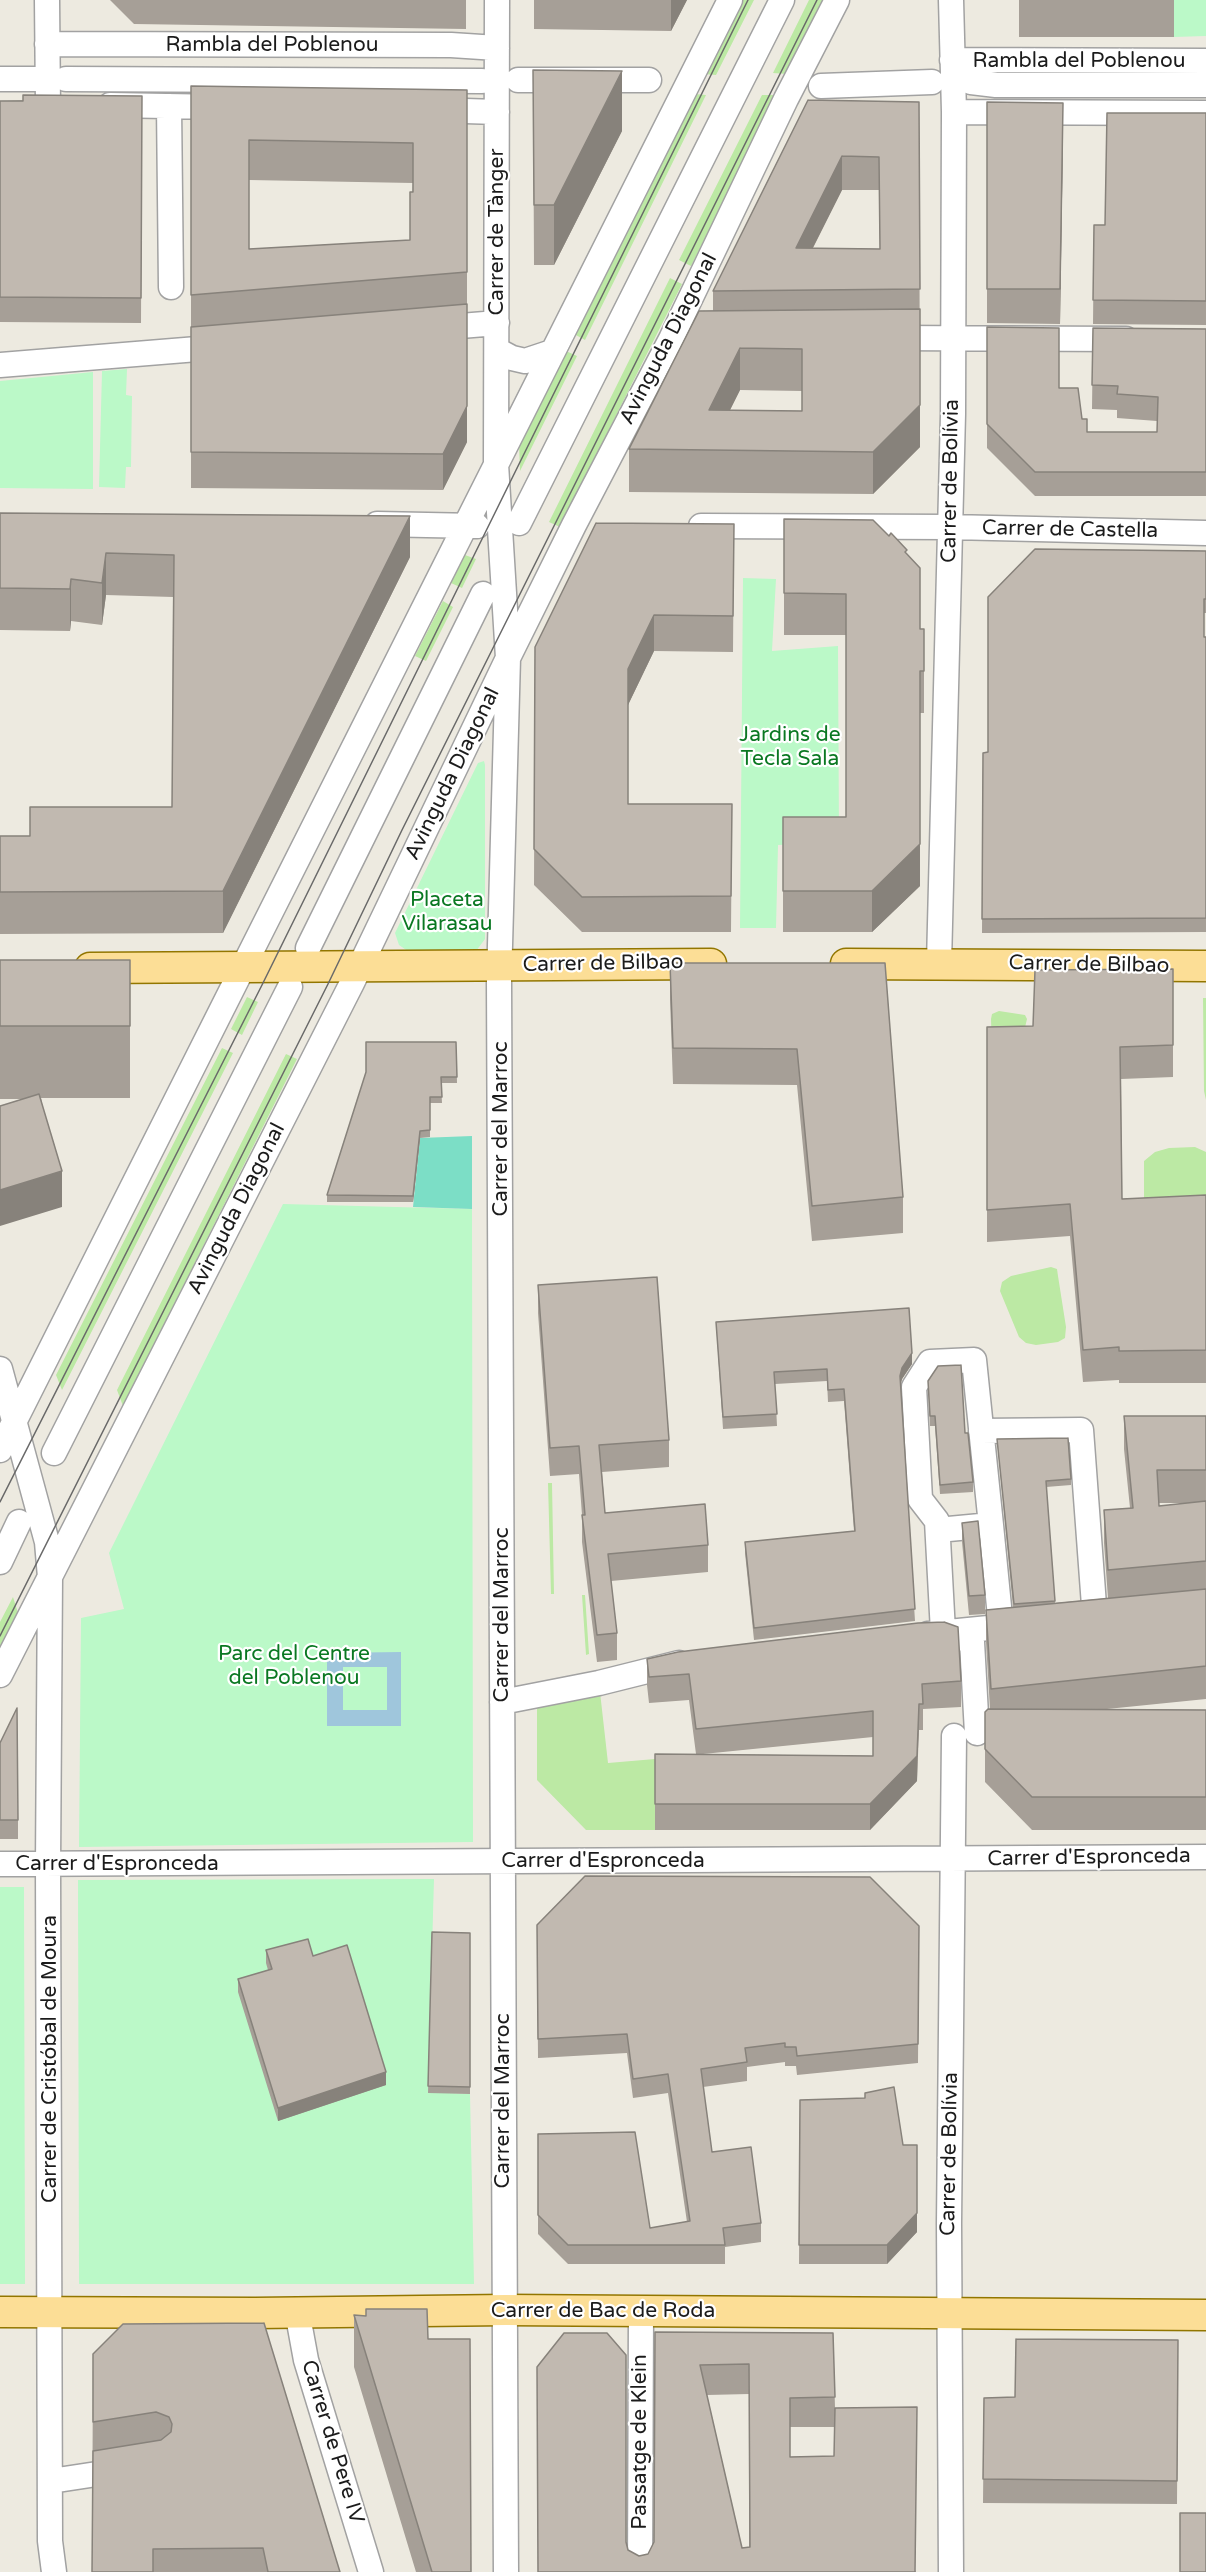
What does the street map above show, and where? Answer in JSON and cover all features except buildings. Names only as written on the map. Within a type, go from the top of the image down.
[{"type":"main road","name":"Carrer de Bilbao","points":[[68,968],[737,964]]},
{"type":"main road","name":"Carrer de Bilbao","points":[[819,964],[1206,966]]},
{"type":"main road","name":"Carrer de Bac de Roda","points":[[0,2312],[506,2310],[1206,2315]]},
{"type":"street","points":[[47,0],[47,45],[58,105],[239,107]]},
{"type":"street","name":"Carrer de Tànger","points":[[497,0],[496,464],[510,525]]},
{"type":"street","points":[[0,1450],[8,1420],[244,968],[730,0]]},
{"type":"street","points":[[351,523],[510,525],[782,0]]},
{"type":"street","name":"Avinguda Diagonal","points":[[0,1675],[361,965],[508,658],[584,525],[682,339],[786,99],[837,0]]},
{"type":"street","name":"Carrer de Bolívia","points":[[939,963],[953,337],[954,112],[951,0]]},
{"type":"street","name":"Rambla del Poblenou","points":[[47,45],[451,45],[497,48]]},
{"type":"street","name":"Rambla del Poblenou","points":[[951,60],[1206,61]]},
{"type":"street","points":[[0,79],[38,79]]},
{"type":"street","name":"Rambla del Poblenou","points":[[66,79],[482,81]]},
{"type":"street","points":[[518,80],[649,80]]},
{"type":"street","points":[[821,86],[932,82]]},
{"type":"street","name":"Rambla del Poblenou","points":[[971,82],[996,85],[1206,85]]},
{"type":"street","points":[[169,106],[171,287]]},
{"type":"street","points":[[414,110],[497,112]]},
{"type":"street","points":[[954,112],[1206,113]]},
{"type":"street","points":[[415,330],[497,323]]},
{"type":"street","points":[[869,338],[1148,339]]},
{"type":"street","points":[[0,365],[241,345]]},
{"type":"street","points":[[497,350],[512,358],[525,361],[552,352]]},
{"type":"street","name":"Carrer del Marroc","points":[[506,2572],[500,966],[510,525]]},
{"type":"street","name":"Carrer de Castella","points":[[684,526],[950,527],[1206,533]]},
{"type":"street","points":[[308,948],[483,594]]},
{"type":"street","points":[[54,1453],[290,987]]},
{"type":"street","points":[[943,1632],[937,1521],[920,1499],[914,1387],[930,1362],[974,1360],[1001,1627]]},
{"type":"street","points":[[0,1369],[8,1420],[47,1542],[50,1577]]},
{"type":"street","points":[[981,1431],[1081,1430],[1094,1619]]},
{"type":"street","points":[[0,1562],[19,1522]]},
{"type":"street","points":[[938,1530],[991,1526]]},
{"type":"street","name":"Carrer de Cristóbal de Moura","points":[[50,1577],[48,1864],[50,2541],[54,2572]]},
{"type":"street","points":[[911,1637],[1036,1624]]},
{"type":"street","name":"Carrer de Bolívia","points":[[943,1632],[972,1642],[954,1860],[950,2314],[951,2572]]},
{"type":"street","points":[[502,1702],[599,1683],[667,1664],[703,1660]]},
{"type":"street","name":"Carrer d'Espronceda","points":[[0,1864],[1206,1857]]},
{"type":"street","name":"Carrer de Pere IV","points":[[297,2311],[306,2360],[371,2572]]},
{"type":"street","name":"Passatge de Klein","points":[[639,2572],[641,2312]]},
{"type":"street","points":[[51,2481],[147,2466]]},
{"type":"street","name":"Carrer de Cristóbal de Moura","points":[[41,2572],[50,2541]]},
{"type":"green space","points":[[741,0],[754,0],[716,75],[704,74]]},
{"type":"green space","points":[[809,0],[824,0],[787,74],[773,73]]},
{"type":"green space","points":[[1174,0],[1206,0],[1206,36],[1174,37]]},
{"type":"green space","points":[[694,94],[706,95],[585,340],[574,334]]},
{"type":"green space","points":[[762,95],[777,95],[691,266],[679,260]]},
{"type":"green space","points":[[670,278],[682,284],[560,527],[549,522]]},
{"type":"green space","points":[[566,351],[577,356],[520,471],[519,444]]},
{"type":"green space","points":[[127,369],[126,395],[132,396],[131,467],[126,467],[125,488],[99,487],[102,371]]},
{"type":"green space","points":[[93,372],[93,489],[0,488],[0,381]]},
{"type":"green space","points":[[465,555],[476,559],[462,588],[451,583]]},
{"type":"green space","name":"Jardins de Tecla Sala","points":[[743,578],[776,579],[772,651],[838,646],[839,842],[778,845],[776,928],[740,928]]},
{"type":"green space","points":[[443,601],[453,607],[426,661],[415,656]]},
{"type":"green space","name":"Placeta Vilarasau","points":[[484,761],[485,939],[476,951],[412,954],[399,945],[395,933],[478,763]]},
{"type":"green space","points":[[247,997],[258,1002],[242,1035],[231,1029]]},
{"type":"green space","points":[[1203,998],[1206,998],[1206,1100],[1204,1091]]},
{"type":"green space","points":[[999,1011],[1025,1015],[1027,1019],[1020,1048],[992,1050],[991,1019],[992,1014]]},
{"type":"green space","points":[[222,1048],[233,1053],[62,1390],[56,1375]]},
{"type":"green space","points":[[286,1054],[297,1059],[123,1406],[117,1390]]},
{"type":"green space","points":[[472,1136],[472,1209],[413,1207],[420,1138]]},
{"type":"green space","points":[[1195,1147],[1206,1152],[1206,1221],[1144,1215],[1144,1161],[1155,1152],[1169,1148]]},
{"type":"green space","name":"Parc del Centre del Poblenou","points":[[283,1204],[472,1209],[473,1842],[79,1847],[81,1618],[124,1609],[109,1553]]},
{"type":"green space","points":[[1051,1267],[1057,1269],[1066,1327],[1065,1338],[1058,1342],[1036,1345],[1026,1343],[1019,1337],[1000,1291],[1002,1282],[1011,1276]]},
{"type":"green space","points":[[548,1483],[552,1483],[554,1594],[551,1594]]},
{"type":"green space","points":[[582,1595],[585,1595],[589,1654],[586,1655]]},
{"type":"green space","points":[[13,1597],[18,1613],[0,1650],[0,1622]]},
{"type":"green space","points":[[600,1692],[608,1763],[655,1759],[655,1830],[586,1830],[537,1780],[537,1704]]},
{"type":"green space","points":[[434,1879],[428,2092],[470,2094],[474,2284],[79,2284],[78,1880]]},
{"type":"green space","points":[[0,1887],[24,1887],[25,2284],[0,2284]]},
{"type":"water","points":[[401,1652],[401,1726],[327,1726],[327,1653]],"holes":[[[343,1667],[387,1667],[387,1710],[343,1710]]]},
{"type":"tram line","points":[[0,1502],[262,985],[748,0]]},
{"type":"tram line","points":[[0,1636],[328,984],[402,830],[817,0]]}]
